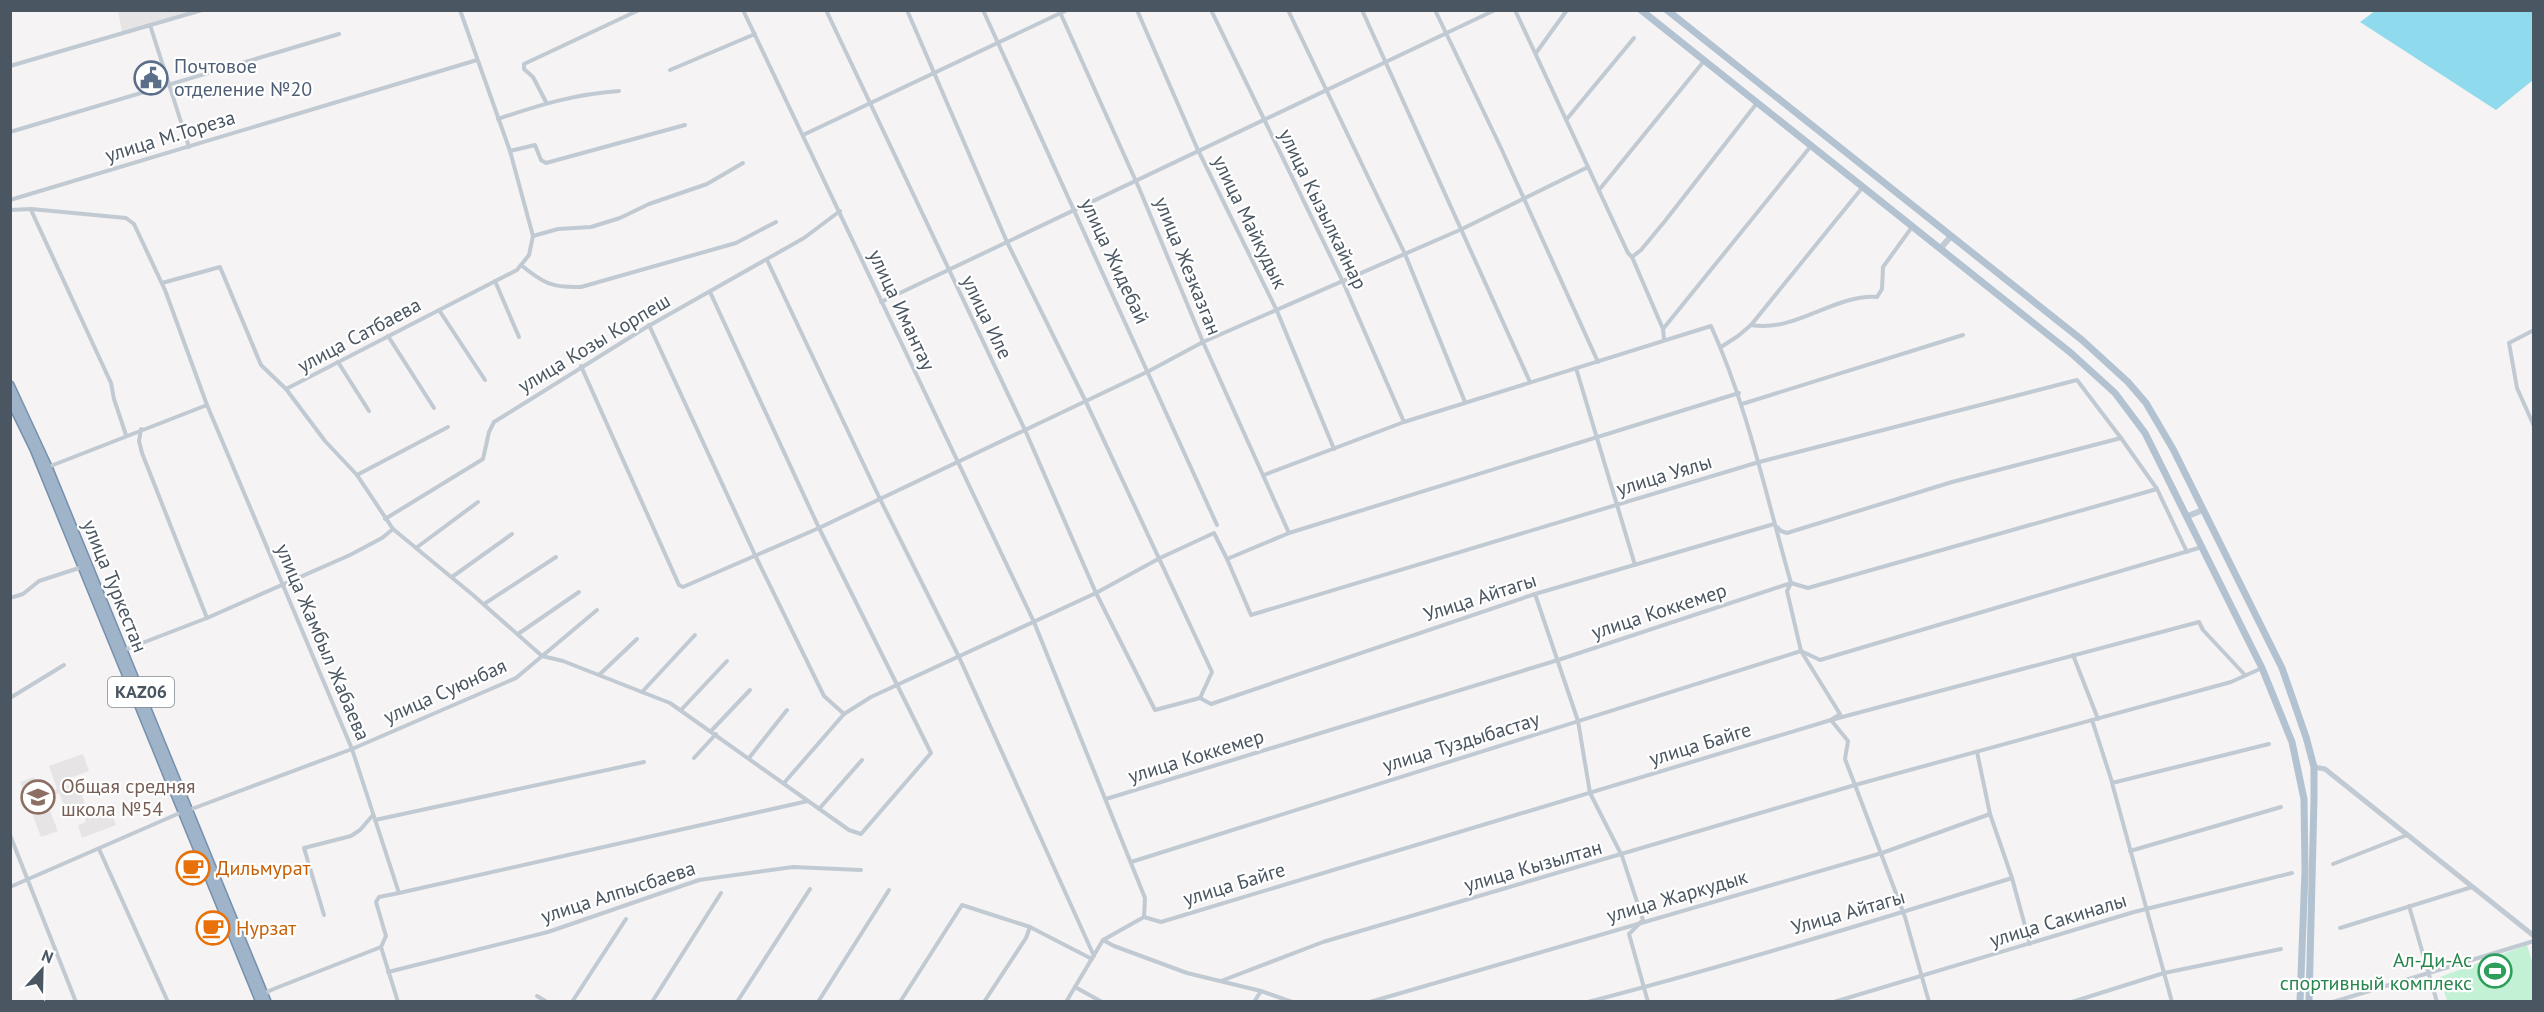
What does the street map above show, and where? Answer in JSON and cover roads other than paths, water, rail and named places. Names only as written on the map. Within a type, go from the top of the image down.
[{"type":"highway","name":"улица Туркестан","points":[[10,385],[37,448],[82,567],[185,811],[261,1000]]},
{"type":"highway","name":"улица Туркестан","points":[[10,400],[48,466],[124,650],[185,811]]},
{"type":"main road","points":[[1641,10],[2071,353],[2115,393],[2145,433],[2262,668],[2299,765],[2304,799],[2300,1002]]},
{"type":"main road","points":[[1666,10],[2082,340],[2128,382],[2159,424],[2282,668],[2314,766],[2309,1002]]},
{"type":"main road","points":[[1940,249],[1951,236]]},
{"type":"main road","points":[[2188,516],[2203,510]]},
{"type":"street","points":[[10,66],[202,10]]},
{"type":"street","points":[[460,10],[510,151],[533,237],[529,255],[521,265],[533,275],[557,288],[581,287],[736,243],[776,222]]},
{"type":"street","points":[[546,102],[533,77],[524,69],[524,64],[639,10]]},
{"type":"street","name":"улица Имантау","points":[[743,10],[1035,622],[1145,898],[1144,917]]},
{"type":"street","name":"улица Иле","points":[[826,10],[947,270],[1025,430],[1096,593]]},
{"type":"street","points":[[907,10],[1007,242],[1086,402],[1212,672],[1200,698]]},
{"type":"street","name":"улица Жидебай","points":[[983,10],[1217,525]]},
{"type":"street","points":[[803,135],[1067,10]]},
{"type":"street","name":"улица Майкудык","points":[[1137,10],[1198,150],[1277,311],[1334,449]]},
{"type":"street","name":"улица Кызылкайнар","points":[[1211,10],[1343,282],[1404,422]]},
{"type":"street","points":[[1288,10],[1405,254],[1465,402]]},
{"type":"street","points":[[1362,10],[1530,382]]},
{"type":"street","points":[[1435,10],[1524,197],[1598,362]]},
{"type":"street","points":[[881,303],[1495,10]]},
{"type":"street","points":[[1515,10],[1628,253],[1632,257],[1663,329],[1664,339]]},
{"type":"street","points":[[1535,54],[1567,10]]},
{"type":"street","name":"улица Жезказган","points":[[1060,12],[1136,180],[1203,342],[1289,533]]},
{"type":"street","points":[[150,25],[189,147]]},
{"type":"street","points":[[10,132],[339,33]]},
{"type":"street","points":[[670,70],[755,34]]},
{"type":"street","points":[[1566,120],[1634,38]]},
{"type":"street","name":"улица М.Тореза","points":[[10,200],[477,60]]},
{"type":"street","points":[[1599,190],[1704,61]]},
{"type":"street","points":[[498,118],[546,102],[585,93],[619,91]]},
{"type":"street","points":[[1632,257],[1641,250],[1691,189],[1757,103]]},
{"type":"street","points":[[510,151],[535,145],[541,160],[546,163],[685,125]]},
{"type":"street","points":[[1663,329],[1811,146]]},
{"type":"street","points":[[533,237],[558,230],[591,227],[620,218],[649,204],[707,184],[743,163]]},
{"type":"street","points":[[581,366],[679,585],[687,587],[819,528],[1086,402],[1203,342],[1462,229],[1588,167]]},
{"type":"street","points":[[1721,347],[1751,325],[1862,188]]},
{"type":"street","points":[[10,210],[31,209],[126,218],[134,224],[162,283]]},
{"type":"street","points":[[31,209],[111,383],[126,435]]},
{"type":"street","name":"улица Козы Корпеш","points":[[385,519],[483,459],[489,432],[494,422],[649,325],[804,238],[840,211]]},
{"type":"street","points":[[1751,325],[1771,326],[1860,298],[1877,297],[1882,289],[1883,267],[1912,227]]},
{"type":"street","points":[[767,260],[880,499],[959,657],[1093,958]]},
{"type":"street","name":"улица Сатбаева","points":[[162,283],[220,267],[261,364],[286,389],[517,270],[521,265]]},
{"type":"street","points":[[495,281],[519,337]]},
{"type":"street","name":"улица Жамбыл Жабаева","points":[[162,283],[207,405],[352,749],[399,892]]},
{"type":"street","points":[[286,389],[325,441],[357,476],[393,529],[484,604],[542,656],[599,675],[681,710],[849,830],[861,834],[931,753],[819,528],[710,292]]},
{"type":"street","points":[[439,310],[484,381]]},
{"type":"street","points":[[649,325],[755,555],[824,696],[844,714]]},
{"type":"street","points":[[1264,475],[1404,422],[1711,326],[1739,393],[1760,462],[1774,524],[1791,583],[1786,591],[1801,651],[1840,714],[1831,720],[1848,741],[1845,759],[1903,912],[1929,1002]]},
{"type":"street","points":[[2534,330],[2509,343],[2517,388],[2534,426]]},
{"type":"street","points":[[1742,404],[1964,335]]},
{"type":"street","points":[[388,336],[434,408]]},
{"type":"street","points":[[338,362],[369,411]]},
{"type":"street","points":[[1576,369],[1635,565]]},
{"type":"street","name":"улица Уялы","points":[[1227,559],[1251,615],[1760,462],[2077,380],[2121,438]]},
{"type":"street","points":[[784,783],[844,714],[897,686],[1096,593],[1160,558],[1214,534],[1227,559],[1289,533],[1739,393]]},
{"type":"street","points":[[48,466],[207,405]]},
{"type":"street","points":[[357,476],[448,427]]},
{"type":"street","points":[[141,429],[139,441],[142,453],[207,618]]},
{"type":"street","points":[[1774,524],[1787,533],[1952,482],[2121,438],[2157,489],[2187,552]]},
{"type":"street","name":"улица Коккемер","points":[[1106,799],[1558,660],[1791,583],[1808,588],[2157,489]]},
{"type":"street","points":[[416,548],[478,502]]},
{"type":"street","name":"Улица Айтагы","points":[[1096,593],[1155,710],[1200,698],[1211,704],[1535,594],[1774,524]]},
{"type":"street","points":[[124,650],[207,618],[350,555],[382,538],[393,529]]},
{"type":"street","points":[[452,577],[512,534]]},
{"type":"street","points":[[1801,651],[1820,660],[2203,546]]},
{"type":"street","points":[[484,604],[556,557]]},
{"type":"street","points":[[10,598],[22,594],[39,580],[82,567]]},
{"type":"street","points":[[518,634],[579,592]]},
{"type":"street","points":[[1535,594],[1578,721],[1590,794],[1622,855],[1643,920],[1629,934],[1648,1002]]},
{"type":"street","name":"улица Суюнбая","points":[[10,887],[185,811],[352,749],[516,678],[597,610]]},
{"type":"street","name":"улица Байге","points":[[1144,917],[1161,922],[1831,720],[2199,622],[2203,630],[2245,675]]},
{"type":"street","points":[[642,692],[696,635]]},
{"type":"street","points":[[599,675],[638,639]]},
{"type":"street","name":"улица Туздыбастау","points":[[1131,862],[1801,651]]},
{"type":"street","points":[[2073,656],[2098,719]]},
{"type":"street","points":[[681,710],[727,661]]},
{"type":"street","points":[[10,698],[64,665]]},
{"type":"street","name":"улица Кызылтан","points":[[1221,981],[1323,942],[1855,785],[2231,682],[2262,668]]},
{"type":"street","points":[[694,758],[750,690]]},
{"type":"street","points":[[749,758],[787,710]]},
{"type":"street","points":[[2092,720],[2112,783],[2172,1002]]},
{"type":"street","points":[[2112,783],[2269,744]]},
{"type":"street","points":[[1977,752],[1990,814],[2012,878],[2030,944]]},
{"type":"street","points":[[819,809],[862,760]]},
{"type":"street","points":[[324,915],[304,848],[351,836],[374,817],[644,762]]},
{"type":"street","points":[[2314,766],[2325,769],[2534,936]]},
{"type":"street","points":[[398,1002],[381,947],[386,936],[376,902],[379,897],[808,801]]},
{"type":"street","points":[[2130,851],[2281,807]]},
{"type":"street","name":"улица Жаркудык","points":[[1370,1002],[1643,920],[1882,853],[1990,814]]},
{"type":"street","points":[[2333,864],[2408,834]]},
{"type":"street","points":[[10,835],[76,1002]]},
{"type":"street","points":[[99,849],[168,1002]]},
{"type":"street","name":"улица Алпысбаева","points":[[388,972],[548,932],[699,880],[793,867],[861,870]]},
{"type":"street","name":"улица Сакиналы","points":[[1834,1002],[2147,910],[2292,873]]},
{"type":"street","name":"Улица Айтагы","points":[[1588,1002],[1903,912],[2012,878]]},
{"type":"street","points":[[2340,928],[2472,886]]},
{"type":"street","points":[[2303,889],[2313,887]]},
{"type":"street","points":[[737,1002],[810,889]]},
{"type":"street","points":[[818,1002],[890,890]]},
{"type":"street","points":[[652,1002],[721,893]]},
{"type":"street","points":[[900,1002],[962,905],[1030,927],[1093,958]]},
{"type":"street","points":[[2409,906],[2437,1002]]},
{"type":"street","points":[[1066,1002],[1103,939],[1144,917]]},
{"type":"street","points":[[572,1002],[626,919]]},
{"type":"street","points":[[984,1002],[1026,938],[1030,927]]},
{"type":"street","points":[[1103,939],[1114,946],[1187,973],[1261,991],[1292,1002]]},
{"type":"street","points":[[2333,1002],[2534,941]]},
{"type":"street","points":[[261,1000],[267,992],[276,988],[381,947]]},
{"type":"street","points":[[2072,1002],[2164,973],[2281,949]]},
{"type":"street","points":[[1075,987],[1102,1002]]},
{"type":"street","points":[[1254,1002],[1261,991]]},
{"type":"street","points":[[537,996],[547,1002]]},
{"type":"water","points":[[2375,11],[2533,11],[2533,80],[2496,110],[2360,22]]},
{"type":"place","name":"Почтовое отделение №20","points":[[151,78]]},
{"type":"place","name":"Общая средняя школа №54","points":[[38,797]]},
{"type":"place","name":"Дильмурат","points":[[193,868]]},
{"type":"place","name":"Нурзат","points":[[213,928]]},
{"type":"place","name":"Ал-Ди-Ас спортивный комплекс","points":[[2495,971]]}]
